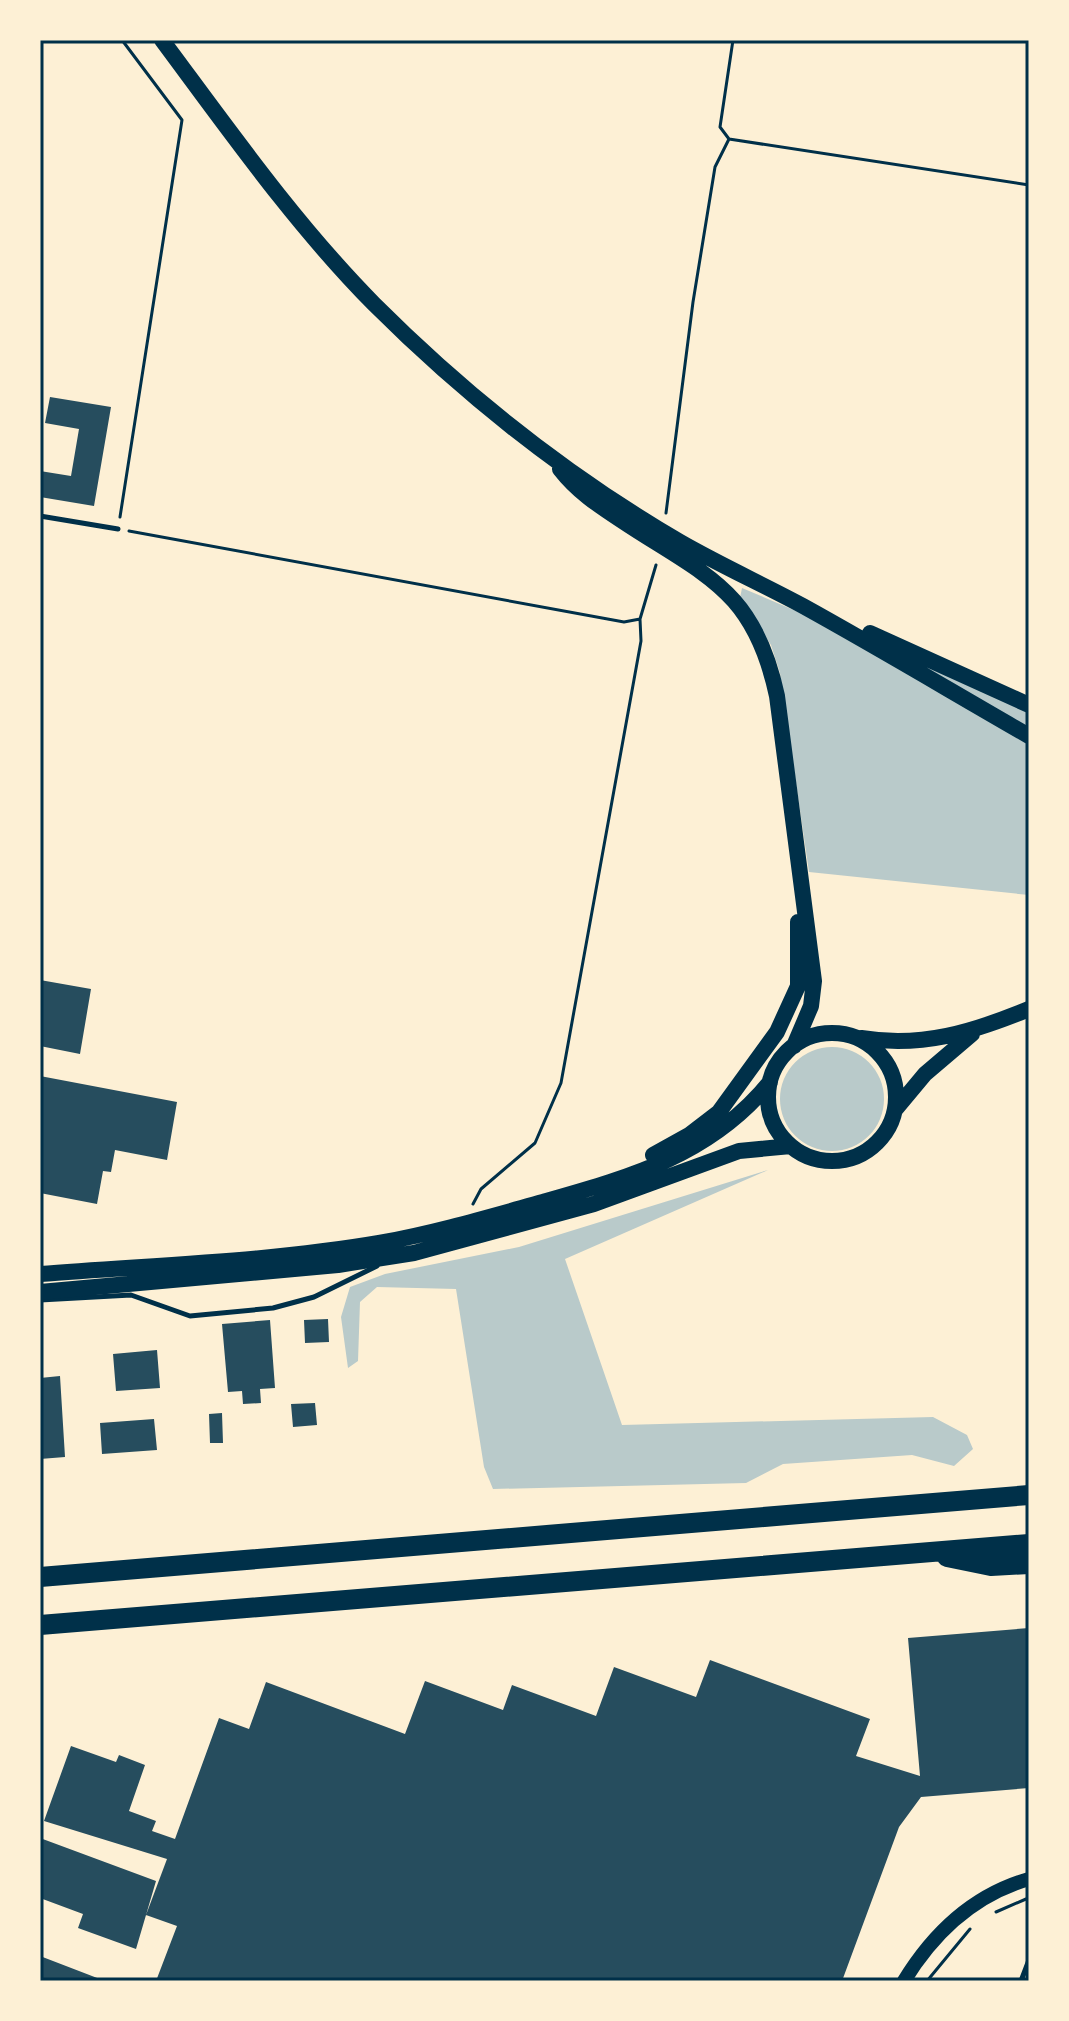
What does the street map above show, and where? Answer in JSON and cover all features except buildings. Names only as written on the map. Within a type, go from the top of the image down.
[{"type":"highway","points":[[40,1577],[1029,1495]]},
{"type":"highway","points":[[40,1625],[1029,1544]]},
{"type":"highway","points":[[923,1552],[991,1566],[1029,1564]]},
{"type":"main road","points":[[162,40],[284,202],[373,303],[491,409],[547,452],[680,542],[1029,736]]},
{"type":"main road","points":[[40,1274],[330,1250],[462,1225],[555,1198],[617,1179],[700,1145],[744,1113],[770,1082],[779,1061],[794,1046],[808,1017],[814,989],[777,696],[766,654],[753,624],[715,580],[589,499],[573,485],[547,452]]},
{"type":"main road","points":[[737,572],[796,595],[923,659],[1029,705]]},
{"type":"main road","points":[[555,1198],[667,1148],[715,1115],[731,1098],[777,1032],[795,998],[800,968],[800,873]]},
{"type":"main road","points":[[794,1046],[820,1034],[908,1043],[976,1030],[1029,1009]]},
{"type":"main road","points":[[40,1292],[394,1257],[477,1239],[585,1207],[739,1151],[791,1146],[819,1159],[854,1157],[881,1138],[894,1112],[925,1074],[976,1030]]},
{"type":"main road","points":[[851,1036],[872,1047],[885,1061],[894,1083],[894,1112]]},
{"type":"main road","points":[[770,1082],[772,1118],[791,1146]]},
{"type":"street","points":[[904,1981],[933,1939],[958,1915],[982,1897],[1029,1879]]},
{"type":"lane","points":[[40,516],[118,529]]},
{"type":"lane","points":[[40,1300],[131,1295],[190,1316],[273,1308],[314,1297],[394,1257]]},
{"type":"lane","points":[[1021,1981],[1029,1960]]},
{"type":"path","points":[[122,40],[182,120],[118,529],[624,622],[640,619]]},
{"type":"path","points":[[733,40],[720,127],[729,139],[1029,185]]},
{"type":"path","points":[[666,516],[715,167],[729,139]]},
{"type":"path","points":[[462,1225],[481,1189],[535,1143],[561,1083],[641,641],[640,619],[656,565]]},
{"type":"path","points":[[991,1914],[1029,1897]]},
{"type":"path","points":[[927,1981],[950,1949],[980,1922]]},
{"type":"shaded area","points":[[742,588],[1029,710],[1029,895],[809,872],[780,673],[771,645],[740,598]]},
{"type":"shaded area","points":[[832,1047],[852,1051],[869,1062],[880,1079],[884,1099],[880,1119],[869,1136],[852,1147],[832,1151],[812,1147],[795,1136],[784,1119],[780,1099],[784,1079],[795,1062],[812,1051]]},
{"type":"shaded area","points":[[768,1170],[565,1259],[622,1425],[933,1417],[967,1435],[973,1449],[954,1466],[912,1455],[783,1464],[746,1483],[493,1489],[484,1467],[456,1289],[377,1287],[360,1302],[358,1361],[348,1368],[341,1317],[350,1287],[385,1274],[519,1247]]}]
